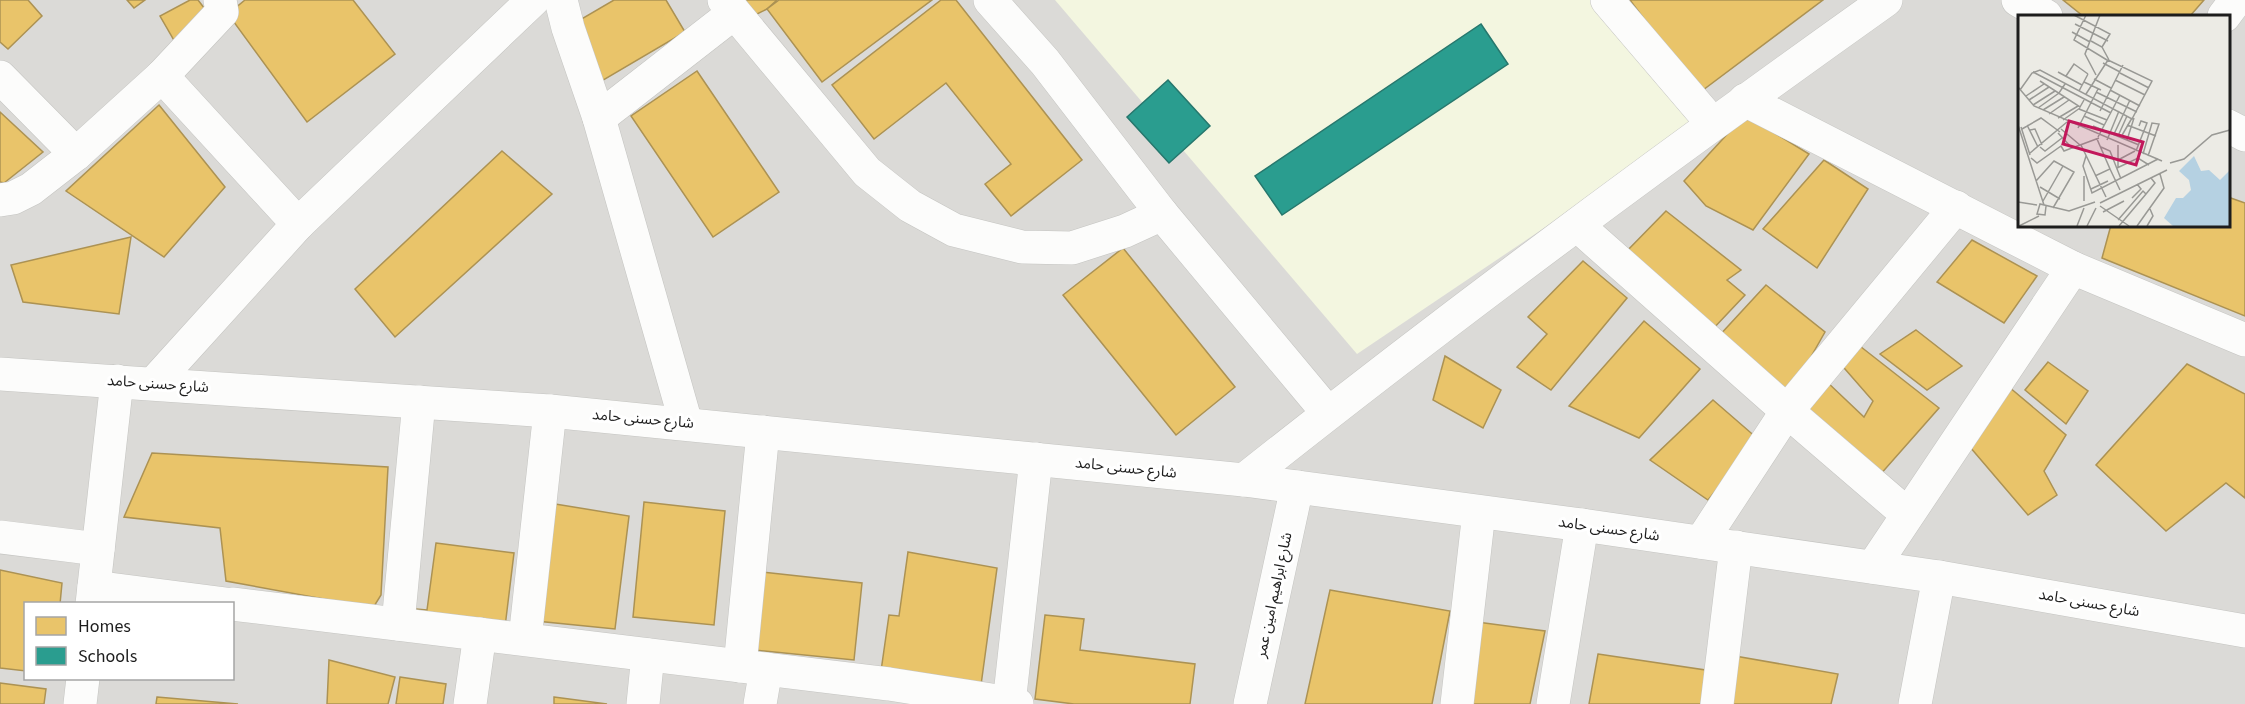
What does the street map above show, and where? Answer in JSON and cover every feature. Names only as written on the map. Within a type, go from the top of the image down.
[{"type":"street","points":[[154,383],[298,224],[533,0]]},
{"type":"street","points":[[561,0],[568,28],[599,118],[686,423]]},
{"type":"street","points":[[990,0],[1045,62],[1162,214],[1328,413]]},
{"type":"street","points":[[1607,0],[1712,123]]},
{"type":"street","points":[[1244,480],[1328,413],[1712,123],[1886,0]]},
{"type":"street","points":[[2018,0],[2044,15]]},
{"type":"street","points":[[2225,15],[2236,0]]},
{"type":"street","points":[[0,200],[13,198],[31,189],[76,154],[162,76],[222,12],[222,1]]},
{"type":"street","points":[[599,118],[729,6],[867,172],[910,206],[954,230],[1022,247],[1072,248],[1125,231],[1162,214]]},
{"type":"street","points":[[162,76],[298,224]]},
{"type":"street","points":[[0,77],[76,154]]},
{"type":"street","points":[[1745,100],[1956,207],[2016,228],[2073,268],[2245,340]]},
{"type":"street","points":[[2230,127],[2245,135]]},
{"type":"street","points":[[1701,542],[1787,411],[1956,207]]},
{"type":"street","points":[[1577,225],[1907,514]]},
{"type":"street","points":[[1873,567],[2073,268]]},
{"type":"street","name":"شارع حسنى حامد","points":[[0,374],[550,411],[1244,480],[1873,567],[2245,631]]},
{"type":"street","points":[[117,381],[93,595],[209,602]]},
{"type":"street","points":[[398,624],[419,402]]},
{"type":"street","points":[[525,639],[550,411]]},
{"type":"street","points":[[760,704],[753,667],[763,432]]},
{"type":"street","points":[[234,604],[753,667],[888,694],[1012,704],[1036,459]]},
{"type":"street","name":"شارع ابراهيم امين عمر","points":[[1250,704],[1297,487]]},
{"type":"street","points":[[1457,704],[1479,512]]},
{"type":"street","points":[[1553,704],[1582,525]]},
{"type":"street","points":[[0,537],[98,549]]},
{"type":"street","points":[[1717,704],[1736,547]]},
{"type":"street","points":[[1915,704],[1939,577]]},
{"type":"street","points":[[470,704],[480,634]]},
{"type":"street","points":[[643,704],[648,655]]},
{"type":"street","points":[[81,704],[83,680]]},
{"type":"shaded area","points":[[0,0],[2245,0],[2245,704],[0,704]]},
{"type":"shaded area","points":[[1055,0],[1591,0],[1697,125],[1357,354]]},
{"type":"building: Homes","points":[[0,0],[28,0],[42,16],[8,49],[0,42]]},
{"type":"building: Homes","points":[[127,0],[145,0],[134,8]]},
{"type":"building: Homes","points":[[190,0],[198,0],[208,13],[175,42],[160,16]]},
{"type":"building: Homes","points":[[245,0],[353,0],[395,54],[307,122],[228,14]]},
{"type":"building: Homes","points":[[614,0],[666,0],[685,32],[600,82],[578,21]]},
{"type":"building: Homes","points":[[743,0],[777,0],[767,9],[755,15]]},
{"type":"building: Homes","points":[[779,0],[932,0],[822,82],[767,9]]},
{"type":"building: Homes","points":[[941,0],[956,0],[1082,160],[1011,216],[985,184],[1011,164],[946,83],[874,139],[832,85]]},
{"type":"building: Homes","points":[[1630,0],[1823,0],[1699,93]]},
{"type":"building: Homes","points":[[2063,0],[2204,0],[2191,15],[2082,15]]},
{"type":"building: Homes","points":[[697,71],[779,192],[713,237],[631,116]]},
{"type":"building: Homes","points":[[159,105],[225,187],[164,257],[66,191]]},
{"type":"building: Homes","points":[[0,112],[43,152],[4,183],[0,182]]},
{"type":"building: Homes","points":[[1745,115],[1809,154],[1753,230],[1706,206],[1684,181]]},
{"type":"building: Homes","points":[[502,151],[552,194],[395,337],[355,289]]},
{"type":"building: Homes","points":[[1824,160],[1868,189],[1817,268],[1763,229]]},
{"type":"building: Homes","points":[[2230,198],[2245,203],[2245,316],[2102,258],[2111,226],[2230,226]]},
{"type":"building: Homes","points":[[1666,211],[1741,270],[1727,280],[1745,295],[1711,331],[1624,254]]},
{"type":"building: Homes","points":[[131,237],[119,314],[23,302],[11,265]]},
{"type":"building: Homes","points":[[1972,240],[2037,276],[2004,323],[1937,282]]},
{"type":"building: Homes","points":[[1123,248],[1235,387],[1176,435],[1063,295]]},
{"type":"building: Homes","points":[[1583,261],[1627,298],[1551,390],[1517,367],[1547,334],[1528,317]]},
{"type":"building: Homes","points":[[1766,285],[1825,332],[1787,399],[1718,337]]},
{"type":"building: Homes","points":[[1644,321],[1700,369],[1639,438],[1569,406]]},
{"type":"building: Homes","points":[[1916,330],[1962,366],[1927,390],[1880,354]]},
{"type":"building: Homes","points":[[1856,343],[1939,408],[1879,476],[1800,411],[1825,380],[1864,417],[1873,401],[1838,361]]},
{"type":"building: Homes","points":[[1445,356],[1501,390],[1483,428],[1433,400]]},
{"type":"building: Homes","points":[[2048,362],[2088,391],[2066,424],[2025,390]]},
{"type":"building: Homes","points":[[2187,364],[2245,394],[2245,498],[2226,483],[2166,531],[2096,465]]},
{"type":"building: Homes","points":[[2009,387],[2066,435],[2044,471],[2057,495],[2028,515],[1964,440]]},
{"type":"building: Homes","points":[[1713,400],[1758,439],[1708,500],[1650,460]]},
{"type":"building: Homes","points":[[152,453],[388,467],[381,595],[373,608],[226,581],[220,528],[124,517]]},
{"type":"building: Homes","points":[[644,502],[725,511],[714,625],[633,617]]},
{"type":"building: Homes","points":[[549,503],[629,516],[615,629],[536,621]]},
{"type":"building: Homes","points":[[436,543],[514,553],[505,627],[410,616],[406,608],[427,610]]},
{"type":"building: Homes","points":[[908,552],[997,568],[981,685],[881,671],[889,615],[899,616]]},
{"type":"building: Homes","points":[[0,570],[62,583],[60,602],[24,602],[24,671],[0,668]]},
{"type":"building: Homes","points":[[762,572],[862,583],[854,660],[754,650]]},
{"type":"building: Homes","points":[[1330,590],[1450,611],[1432,704],[1305,704]]},
{"type":"building: Homes","points":[[1045,615],[1084,619],[1080,650],[1195,664],[1190,704],[1074,704],[1035,699]]},
{"type":"building: Homes","points":[[1477,622],[1545,631],[1530,704],[1465,704]]},
{"type":"building: Homes","points":[[1598,654],[1712,671],[1707,704],[1589,704]]},
{"type":"building: Homes","points":[[1735,656],[1838,674],[1831,704],[1727,704]]},
{"type":"building: Homes","points":[[329,660],[395,677],[388,704],[327,704]]},
{"type":"building: Homes","points":[[400,677],[446,684],[443,704],[396,704]]},
{"type":"building: Homes","points":[[0,683],[46,689],[44,704],[0,704]]},
{"type":"building: Homes","points":[[157,697],[238,704],[156,704]]},
{"type":"building: Homes","points":[[554,697],[607,704],[554,704]]},
{"type":"building: Schools","points":[[1481,24],[1508,64],[1282,215],[1255,176]]},
{"type":"building: Schools","points":[[1168,80],[1210,126],[1169,163],[1127,117]]}]
